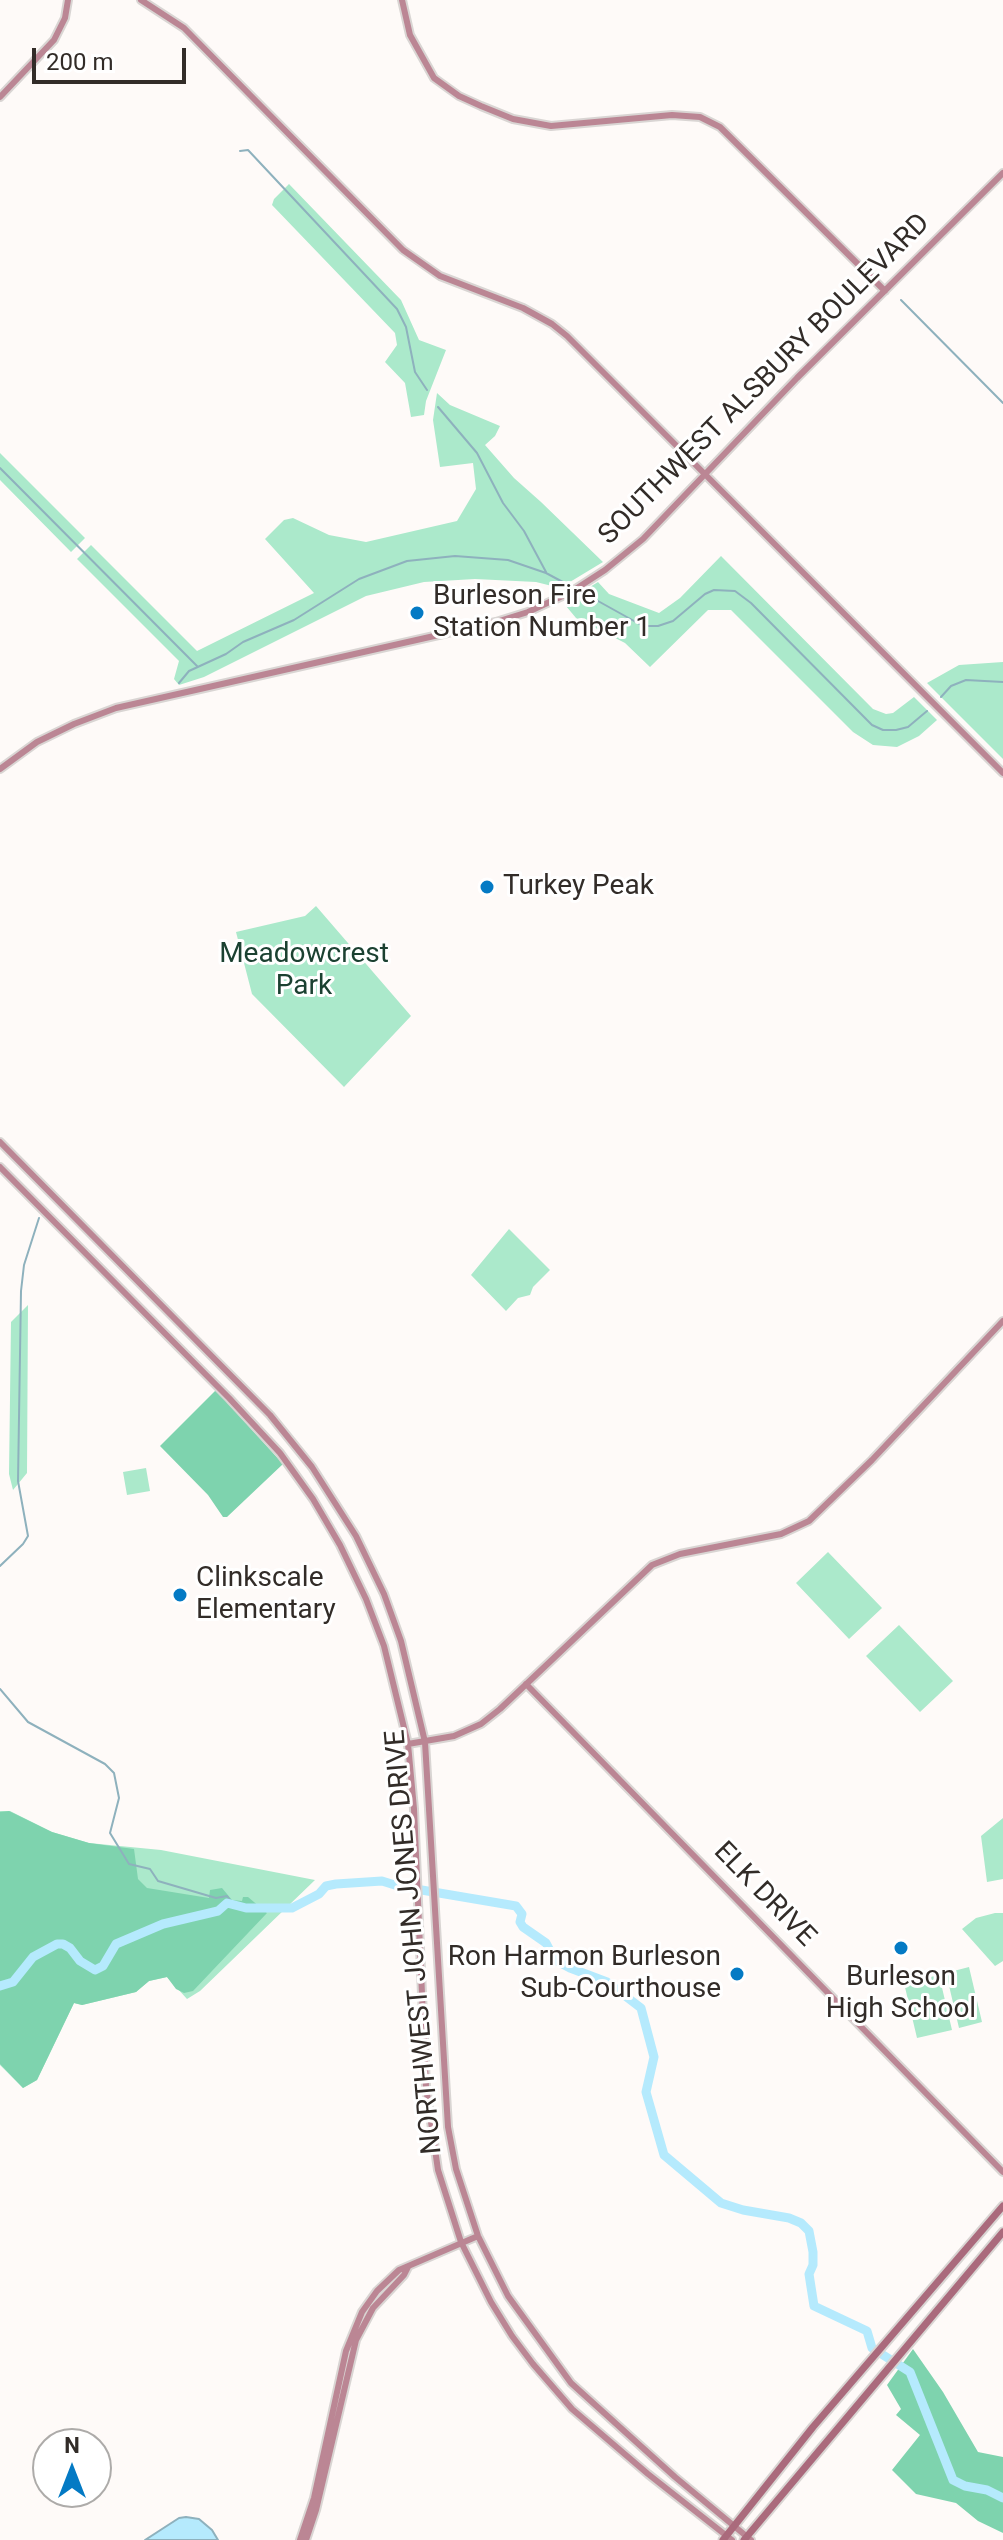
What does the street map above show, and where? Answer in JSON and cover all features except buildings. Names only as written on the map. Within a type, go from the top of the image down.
[{"type":"main road","points":[[0,97],[54,40],[65,18],[68,0]]},
{"type":"main road","points":[[141,0],[184,28],[403,250],[424,267],[475,291],[534,313],[567,336],[1003,773]]},
{"type":"main road","points":[[402,0],[410,35],[434,78],[459,96],[513,119],[551,126],[672,115],[700,117],[720,127],[885,291]]},
{"type":"main road","name":"SOUTHWEST ALSBURY BOULEVARD","points":[[0,769],[37,742],[116,708],[496,622],[528,612],[571,592],[643,539],[1003,173]]},
{"type":"main road","name":"NORTHWEST JOHN JONES DRIVE","points":[[0,1142],[270,1415],[312,1467],[356,1536],[384,1594],[401,1641],[425,1742],[448,2127],[456,2169],[478,2236],[492,2268],[526,2324],[584,2398],[747,2539]]},
{"type":"main road","name":"NORTHWEST JOHN JONES DRIVE","points":[[0,1167],[280,1453],[340,1545],[366,1599],[391,1672],[408,1744],[430,2128],[438,2170],[461,2242],[485,2292],[512,2336],[572,2409],[727,2539]]},
{"type":"main road","points":[[408,1744],[454,1736],[481,1724],[652,1565],[680,1554],[775,1536],[809,1521],[872,1460],[1003,1321]]},
{"type":"main road","name":"ELK DRIVE","points":[[526,1684],[1003,2172]]},
{"type":"main road","points":[[423,2032],[441,2032]]},
{"type":"main road","points":[[727,2539],[734,2525],[813,2427],[1003,2206]]},
{"type":"main road","points":[[747,2539],[1003,2232]]},
{"type":"main road","points":[[303,2540],[312,2513],[350,2338],[372,2297],[399,2270],[478,2236]]},
{"type":"main road","points":[[572,2409],[584,2398]]},
{"type":"green space","points":[[289,184],[401,300],[419,340],[446,350],[426,401],[424,415],[411,417],[405,383],[385,362],[397,345],[395,333],[272,205]]},
{"type":"green space","points":[[437,393],[450,405],[500,426],[485,445],[514,478],[603,562],[560,588],[536,582],[475,579],[424,582],[366,596],[204,677],[179,685],[174,679],[179,661],[77,559],[91,545],[197,651],[314,593],[265,539],[284,520],[293,518],[329,535],[366,542],[457,521],[476,489],[473,463],[440,467],[433,420]]},
{"type":"green space","points":[[0,453],[85,538],[71,552],[0,480]]},
{"type":"green space","points":[[721,556],[873,709],[893,713],[914,697],[937,720],[919,736],[897,747],[873,745],[853,732],[731,610],[708,610],[650,667],[625,643],[576,618],[566,606],[567,601],[598,582],[609,594],[659,613],[680,598]]},
{"type":"green space","points":[[1003,662],[1003,759],[927,683],[959,665]]},
{"type":"green space","name":"Meadowcrest Park","points":[[316,906],[411,1016],[344,1087],[252,994],[236,932],[305,916]]},
{"type":"green space","points":[[509,1229],[550,1270],[533,1287],[530,1295],[518,1298],[506,1311],[471,1275]]},
{"type":"green space","points":[[28,1305],[27,1473],[13,1490],[9,1474],[11,1322]]},
{"type":"green space","points":[[216,1390],[283,1464],[227,1517],[223,1517],[208,1495],[160,1446]]},
{"type":"green space","points":[[146,1468],[150,1491],[127,1495],[123,1472]]},
{"type":"green space","points":[[828,1552],[882,1608],[849,1639],[796,1583]]},
{"type":"green space","points":[[899,1625],[953,1681],[920,1712],[866,1656]]},
{"type":"green space","points":[[0,1811],[10,1811],[52,1832],[89,1843],[161,1850],[315,1880],[200,1991],[187,1999],[167,1977],[149,1981],[136,1992],[82,2005],[74,2003],[37,2080],[23,2088],[0,2065]]},
{"type":"green space","points":[[9,1811],[52,1832],[89,1843],[134,1849],[138,1879],[147,1888],[209,1898],[210,1890],[222,1888],[232,1900],[242,1901],[243,1897],[248,1897],[267,1913],[193,1991],[184,1993],[176,1989],[167,1977],[149,1981],[136,1992],[82,2005],[74,2003],[37,2080],[23,2088],[0,2064],[0,1812]]},
{"type":"green space","points":[[1003,1818],[1003,1879],[987,1882],[981,1836]]},
{"type":"green space","points":[[1003,1913],[1003,1961],[995,1966],[962,1929],[976,1918]]},
{"type":"green space","points":[[969,1967],[982,2022],[959,2028],[946,1973]]},
{"type":"green space","points":[[939,1975],[952,2030],[917,2038],[904,1983]]},
{"type":"green space","points":[[913,2349],[943,2392],[978,2452],[1003,2457],[1003,2533],[978,2521],[956,2503],[916,2494],[892,2470],[920,2435],[896,2415],[901,2409],[887,2385]]},
{"type":"water","points":[[179,2518],[199,2519],[218,2540],[145,2540]]},
{"type":"waterway","points":[[240,151],[248,150],[397,309],[406,327],[415,372],[427,390]]},
{"type":"waterway","points":[[901,300],[1003,403]]},
{"type":"waterway","points":[[438,407],[477,453],[503,503],[524,531],[546,572]]},
{"type":"waterway","points":[[0,468],[197,666]]},
{"type":"waterway","points":[[179,683],[189,671],[226,654],[243,642],[294,620],[359,579],[407,561],[455,556],[508,560],[546,573],[574,588]]},
{"type":"waterway","points":[[580,591],[643,626],[658,626],[673,621],[714,590],[735,591],[751,603],[872,725],[883,730],[908,727],[927,711]]},
{"type":"waterway","points":[[941,697],[951,686],[966,680],[1003,682]]},
{"type":"waterway","points":[[0,1566],[28,1536],[18,1481],[21,1291],[24,1265],[39,1218]]},
{"type":"waterway","points":[[0,1689],[28,1722],[105,1764],[114,1773],[119,1798],[110,1833],[129,1864],[150,1869],[158,1881],[216,1898],[227,1896],[232,1903]]},
{"type":"waterway","points":[[0,1986],[13,1982],[33,1957],[57,1944],[70,1948],[80,1961],[95,1970],[103,1966],[116,1944],[163,1924],[218,1911],[227,1903],[246,1908],[292,1908],[319,1894],[326,1886],[336,1884],[382,1881],[516,1906],[522,1914],[520,1922],[523,1927],[546,1943],[555,1960],[607,1982],[641,2008],[654,2057],[646,2092],[664,2155],[721,2203],[789,2218],[809,2231],[813,2252],[809,2274],[814,2306],[867,2331],[872,2348],[910,2372],[953,2480],[1003,2498]]},
{"type":"place","name":"Burleson Fire Station Number 1","points":[[417,613]]},
{"type":"place","name":"Turkey Peak","points":[[487,887]]},
{"type":"place","name":"Clinkscale Elementary","points":[[180,1595]]},
{"type":"place","name":"Burleson High School","points":[[901,1948]]},
{"type":"place","name":"Ron Harmon Burleson Sub-Courthouse","points":[[737,1974]]}]
